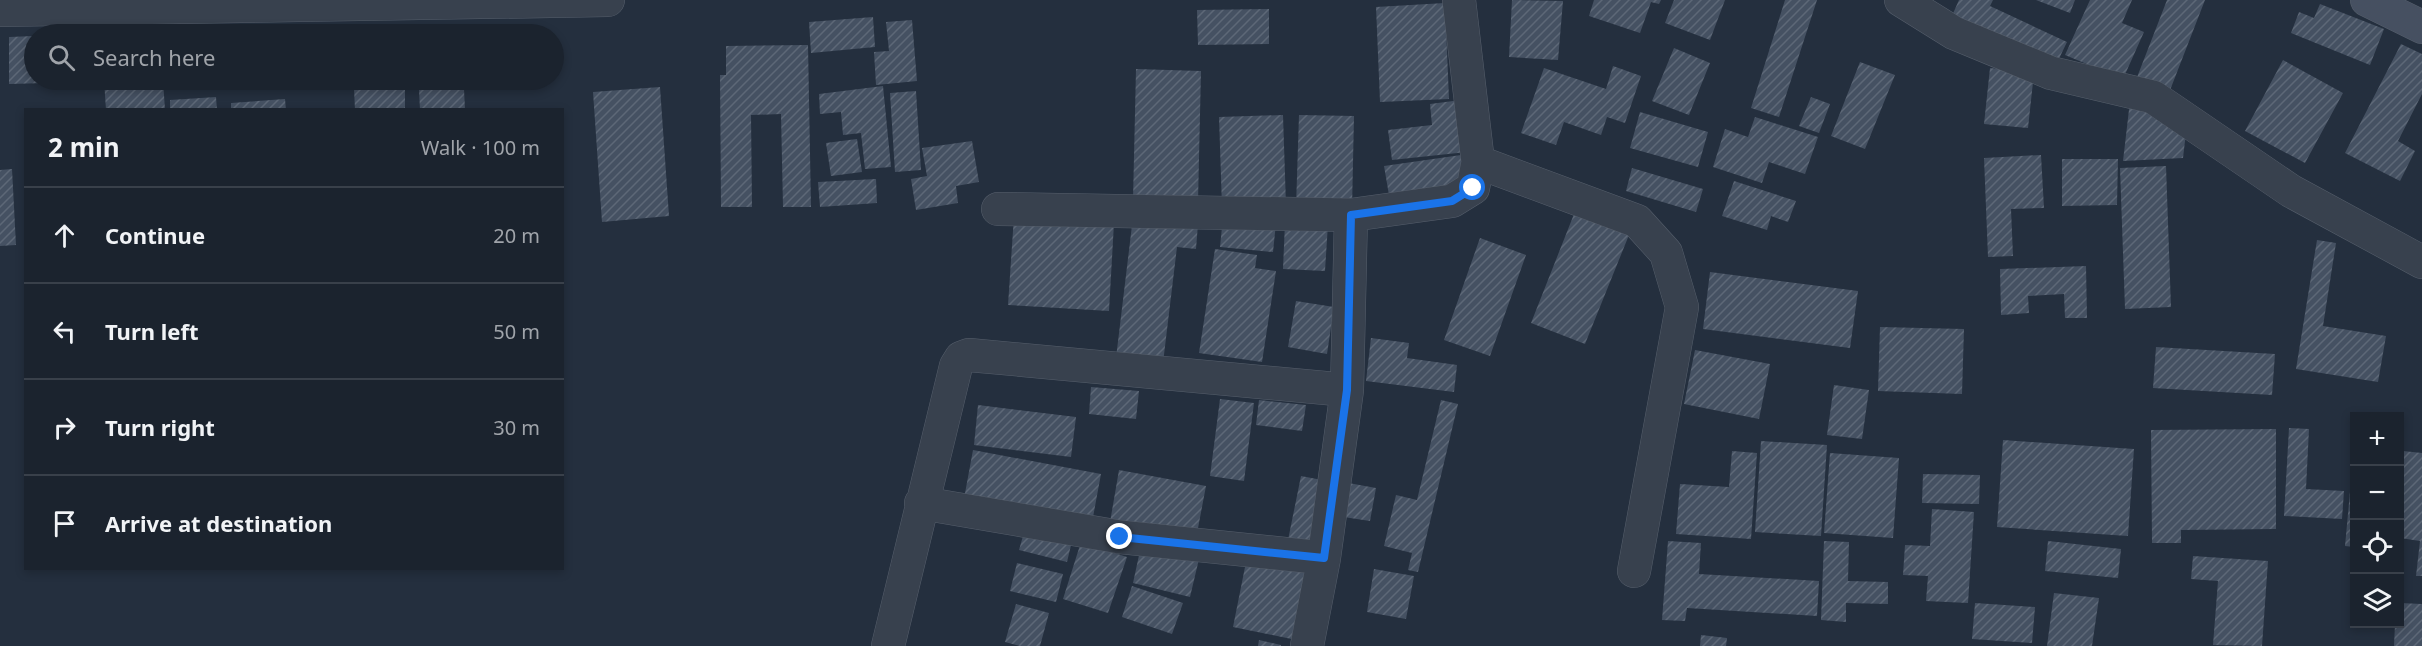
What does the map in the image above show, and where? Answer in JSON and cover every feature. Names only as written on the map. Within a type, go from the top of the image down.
[{"type":"street","points":[[0,10],[608,0]]},
{"type":"street","points":[[998,209],[1351,215],[1452,201],[1473,188],[1478,162],[1459,0]]},
{"type":"street","points":[[1900,0],[1954,33],[2051,73],[2153,97],[2291,191],[2422,262]]},
{"type":"street","points":[[2367,0],[2422,27]]},
{"type":"street","points":[[1478,162],[1637,221],[1666,253],[1682,307],[1634,572]]},
{"type":"street","points":[[1307,646],[1324,558],[1347,390],[1351,215]]},
{"type":"street","points":[[888,646],[921,503],[956,366],[961,357],[1347,390]]},
{"type":"street","points":[[921,503],[1120,537],[1324,558]]},
{"type":"building","points":[[1512,0],[1563,1],[1558,60],[1509,57]]},
{"type":"building","points":[[1594,0],[1661,0],[1659,4],[1651,2],[1640,33],[1589,16]]},
{"type":"building","points":[[1674,0],[1725,0],[1710,40],[1665,23]]},
{"type":"building","points":[[1785,0],[1817,0],[1779,117],[1751,108]]},
{"type":"building","points":[[1959,0],[1993,0],[1990,6],[2067,42],[2055,67],[1951,18]]},
{"type":"building","points":[[2036,0],[2075,0],[2070,13]]},
{"type":"building","points":[[2090,0],[2132,0],[2122,23],[2144,32],[2123,79],[2065,55]]},
{"type":"building","points":[[2167,0],[2205,0],[2167,98],[2134,85]]},
{"type":"building","points":[[1445,3],[1449,99],[1380,102],[1376,7]]},
{"type":"building","points":[[2320,4],[2384,29],[2370,65],[2291,33],[2299,12],[2314,18]]},
{"type":"building","points":[[1269,9],[1269,44],[1198,45],[1197,10]]},
{"type":"building","points":[[873,17],[875,47],[811,53],[809,22]]},
{"type":"building","points":[[912,20],[917,81],[876,85],[874,52],[889,51],[886,22]]},
{"type":"building","points":[[24,36],[24,84],[9,84],[9,37]]},
{"type":"building","points":[[2401,44],[2422,54],[2422,94],[2398,141],[2415,151],[2400,181],[2345,153]]},
{"type":"building","points":[[808,45],[811,207],[783,207],[781,114],[751,115],[752,207],[721,207],[720,75],[726,75],[726,46]]},
{"type":"building","points":[[1674,48],[1710,63],[1689,115],[1652,101]]},
{"type":"building","points":[[2283,60],[2343,93],[2305,163],[2245,131]]},
{"type":"building","points":[[1860,62],[1895,75],[1865,149],[1831,136]]},
{"type":"building","points":[[1613,66],[1641,76],[1625,123],[1607,117],[1601,135],[1564,122],[1556,145],[1521,133],[1544,68],[1606,89]]},
{"type":"building","points":[[1990,68],[2034,73],[2028,128],[1984,124]]},
{"type":"building","points":[[1136,69],[1201,71],[1198,202],[1133,200]]},
{"type":"building","points":[[883,86],[891,167],[865,169],[861,133],[843,135],[841,112],[820,114],[819,94]]},
{"type":"building","points":[[660,87],[669,216],[602,222],[593,92]]},
{"type":"building","points":[[105,90],[164,90],[165,108],[106,108]]},
{"type":"building","points":[[354,90],[405,90],[405,108],[355,108]]},
{"type":"building","points":[[419,90],[464,90],[465,108],[420,108]]},
{"type":"building","points":[[916,91],[921,170],[895,172],[890,93]]},
{"type":"building","points":[[216,97],[217,108],[170,108],[170,100]]},
{"type":"building","points":[[1811,97],[1830,104],[1819,133],[1799,126]]},
{"type":"building","points":[[285,99],[286,108],[231,108],[231,103]]},
{"type":"building","points":[[1461,100],[1467,152],[1392,160],[1388,130],[1432,125],[1430,104]]},
{"type":"building","points":[[2130,101],[2187,124],[2183,158],[2123,161]]},
{"type":"building","points":[[1640,112],[1708,132],[1698,167],[1630,148]]},
{"type":"building","points":[[1283,115],[1286,205],[1222,207],[1219,117]]},
{"type":"building","points":[[1299,115],[1354,116],[1352,209],[1296,207]]},
{"type":"building","points":[[1755,117],[1818,137],[1805,174],[1769,162],[1762,183],[1713,167],[1725,129],[1748,137]]},
{"type":"building","points":[[857,139],[862,172],[831,176],[826,143]]},
{"type":"building","points":[[972,141],[979,182],[956,186],[958,203],[916,210],[911,179],[927,176],[922,148]]},
{"type":"building","points":[[1461,155],[1466,189],[1390,201],[1384,166]]},
{"type":"building","points":[[2041,155],[2044,208],[2011,209],[2013,256],[1988,257],[1984,158]]},
{"type":"building","points":[[2062,159],[2118,159],[2117,205],[2062,206]]},
{"type":"building","points":[[2166,166],[2171,307],[2125,309],[2120,168]]},
{"type":"building","points":[[1632,168],[1703,189],[1696,212],[1626,191]]},
{"type":"building","points":[[12,169],[16,245],[0,246],[0,170]]},
{"type":"building","points":[[876,179],[877,203],[820,207],[818,182]]},
{"type":"building","points":[[1734,181],[1796,201],[1788,222],[1771,216],[1767,230],[1722,216]]},
{"type":"building","points":[[1576,209],[1631,230],[1585,344],[1531,323]]},
{"type":"building","points":[[1014,216],[1114,223],[1109,311],[1008,305]]},
{"type":"building","points":[[1133,217],[1198,224],[1196,249],[1177,247],[1163,363],[1116,358]]},
{"type":"building","points":[[1223,217],[1276,223],[1273,252],[1220,247]]},
{"type":"building","points":[[1285,222],[1328,224],[1325,271],[1283,269]]},
{"type":"building","points":[[1480,238],[1526,255],[1490,356],[1444,340]]},
{"type":"building","points":[[2317,240],[2336,243],[2323,326],[2386,336],[2378,382],[2296,369]]},
{"type":"building","points":[[1215,249],[1257,255],[1255,268],[1276,271],[1262,362],[1199,353]]},
{"type":"building","points":[[2086,266],[2087,318],[2065,318],[2064,294],[2028,296],[2029,313],[2001,315],[2000,269]]},
{"type":"building","points":[[1710,272],[1858,291],[1850,348],[1703,329]]},
{"type":"building","points":[[1296,301],[1334,307],[1327,354],[1288,347]]},
{"type":"building","points":[[1880,327],[1964,329],[1962,394],[1878,391]]},
{"type":"building","points":[[1371,338],[1409,343],[1407,358],[1457,365],[1454,392],[1366,381]]},
{"type":"building","points":[[2156,347],[2275,354],[2272,395],[2153,388]]},
{"type":"building","points":[[1695,350],[1770,364],[1759,419],[1684,404]]},
{"type":"building","points":[[1834,385],[1869,390],[1862,439],[1827,435]]},
{"type":"building","points":[[1091,387],[1139,391],[1136,419],[1089,414]]},
{"type":"building","points":[[1220,399],[1254,403],[1244,481],[1210,476]]},
{"type":"building","points":[[1259,400],[1306,405],[1302,431],[1256,425]]},
{"type":"building","points":[[1441,400],[1458,404],[1418,572],[1408,570],[1412,553],[1384,546],[1396,495],[1417,500]]},
{"type":"building","points":[[978,405],[1076,417],[1071,457],[974,445]]},
{"type":"building","points":[[2289,428],[2309,429],[2306,489],[2344,491],[2342,519],[2284,516]]},
{"type":"building","points":[[2276,429],[2276,529],[2181,530],[2181,543],[2152,543],[2151,430]]},
{"type":"building","points":[[2003,440],[2134,449],[2128,536],[1997,527]]},
{"type":"building","points":[[1761,441],[1827,445],[1821,536],[1755,532]]},
{"type":"building","points":[[973,450],[1101,474],[1091,528],[963,504]]},
{"type":"building","points":[[1732,451],[1757,453],[1751,539],[1676,534],[1680,484],[1729,487]]},
{"type":"building","points":[[2404,451],[2422,453],[2422,576],[2416,576],[2420,541],[2404,539]]},
{"type":"building","points":[[1830,453],[1899,458],[1893,538],[1824,533]]},
{"type":"building","points":[[1119,470],[1206,486],[1195,544],[1109,528]]},
{"type":"building","points":[[1923,474],[1980,475],[1979,504],[1922,503]]},
{"type":"building","points":[[1301,476],[1322,480],[1309,544],[1288,540]]},
{"type":"building","points":[[1343,482],[1376,488],[1370,521],[1337,516]]},
{"type":"building","points":[[2350,492],[2350,547],[2345,546]]},
{"type":"building","points":[[1932,509],[1974,512],[1968,603],[1926,601],[1928,576],[1903,575],[1905,545],[1930,546]]},
{"type":"building","points":[[1025,529],[1072,541],[1067,562],[1019,550]]},
{"type":"building","points":[[1668,541],[1701,543],[1699,574],[1819,581],[1817,616],[1687,608],[1685,621],[1662,620]]},
{"type":"building","points":[[1824,541],[1849,542],[1848,581],[1888,582],[1888,604],[1846,603],[1846,622],[1821,620]]},
{"type":"building","points":[[2048,541],[2121,549],[2118,578],[2045,571]]},
{"type":"building","points":[[1081,542],[1127,557],[1108,613],[1063,599]]},
{"type":"building","points":[[1141,546],[1199,559],[1190,597],[1133,583]]},
{"type":"building","points":[[1248,552],[1316,566],[1301,641],[1233,627]]},
{"type":"building","points":[[2193,556],[2268,561],[2262,646],[2213,645],[2218,581],[2191,579]]},
{"type":"building","points":[[1017,563],[1063,574],[1056,602],[1010,591]]},
{"type":"building","points":[[1374,569],[1414,576],[1406,619],[1367,612]]},
{"type":"building","points":[[1132,586],[1183,603],[1172,634],[1122,617]]},
{"type":"building","points":[[2054,593],[2099,598],[2092,646],[2047,646]]},
{"type":"building","points":[[1975,603],[2035,607],[2032,643],[1972,639]]},
{"type":"building","points":[[2404,603],[2422,604],[2422,646],[2394,646],[2395,628],[2404,628]]},
{"type":"building","points":[[1016,604],[1049,613],[1040,646],[1020,646],[1005,642]]},
{"type":"building","points":[[1701,635],[1727,638],[1726,646],[1700,646]]},
{"type":"building","points":[[1259,640],[1281,645],[1281,646],[1258,646]]},
{"type":"route","points":[[1120,537],[1324,558],[1347,390],[1351,215],[1452,201],[1473,188]]}]
